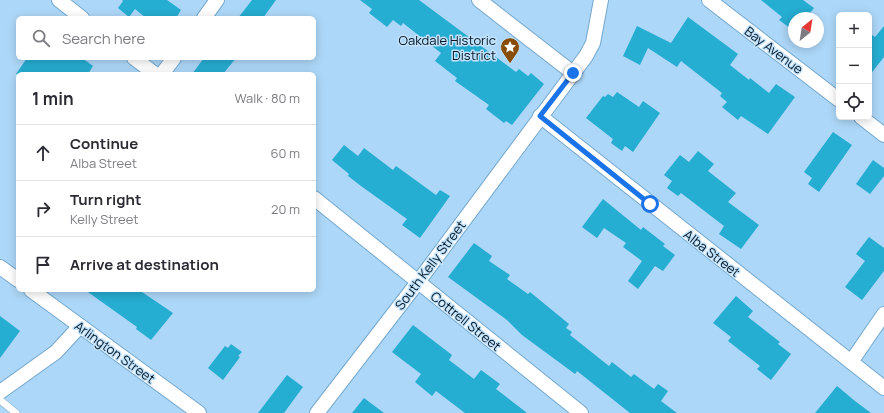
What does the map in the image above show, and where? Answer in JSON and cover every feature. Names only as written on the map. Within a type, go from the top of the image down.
[{"type":"street","points":[[59,0],[79,16]]},
{"type":"street","points":[[205,16],[217,0]]},
{"type":"street","points":[[479,0],[573,73]]},
{"type":"street","name":"South Kelly Street","points":[[317,413],[418,282],[573,73],[593,43],[601,0]]},
{"type":"street","name":"Bay Avenue","points":[[709,0],[836,98]]},
{"type":"street","points":[[137,60],[152,72]]},
{"type":"street","points":[[164,72],[172,60]]},
{"type":"street","name":"Alba Street","points":[[540,116],[884,388]]},
{"type":"street","points":[[865,120],[884,134]]},
{"type":"street","name":"Cottrell Street","points":[[316,200],[581,413]]},
{"type":"street","name":"Arlington Street","points":[[34,292],[199,413]]},
{"type":"street","points":[[851,362],[884,314]]},
{"type":"street","points":[[0,392],[56,352],[80,326]]},
{"type":"lane","points":[[0,400],[16,413]]},
{"type":"building","points":[[122,0],[167,0],[181,10],[177,16],[144,16],[135,9],[130,16],[128,16],[118,8],[123,1]]},
{"type":"building","points":[[252,0],[276,0],[264,16],[240,16]]},
{"type":"building","points":[[360,0],[419,0],[516,72],[519,69],[528,76],[531,73],[544,84],[512,125],[506,121],[504,123],[486,109],[489,105],[455,81],[457,78],[435,61],[441,53],[403,23],[401,26],[393,20],[387,27],[369,13],[372,9]]},
{"type":"building","points":[[761,0],[803,0],[814,8],[811,12],[788,12],[788,27],[779,20],[782,17]]},
{"type":"building","points":[[688,17],[738,54],[730,65],[749,80],[750,78],[769,93],[776,84],[795,97],[768,134],[741,116],[738,120],[722,107],[727,102],[720,96],[722,93],[681,61],[677,67],[648,48],[640,65],[623,56],[637,26],[671,43]]},
{"type":"building","points":[[884,26],[884,57],[872,72],[872,35],[875,37]]},
{"type":"building","points":[[26,60],[85,60],[93,66],[89,72],[17,72]]},
{"type":"building","points":[[202,60],[234,60],[225,72],[194,72]]},
{"type":"building","points":[[617,92],[639,107],[643,101],[660,113],[633,152],[625,146],[622,151],[611,143],[613,139],[586,118],[603,96],[605,97],[608,94],[613,97]]},
{"type":"building","points":[[833,132],[852,145],[819,192],[808,184],[812,178],[804,172]]},
{"type":"building","points":[[344,145],[358,156],[364,148],[393,170],[396,166],[436,195],[440,190],[450,196],[420,238],[402,225],[407,219],[348,176],[349,174],[332,160]]},
{"type":"building","points":[[698,151],[714,164],[708,171],[736,193],[728,202],[759,225],[741,249],[719,234],[724,226],[681,193],[678,196],[667,188],[672,181],[664,175],[680,155],[689,162]]},
{"type":"building","points":[[873,160],[884,168],[884,176],[870,194],[856,184]]},
{"type":"building","points":[[603,199],[641,230],[643,227],[665,244],[663,246],[675,255],[663,271],[655,266],[638,289],[628,281],[642,261],[623,247],[626,243],[604,228],[597,238],[582,227]]},
{"type":"building","points":[[869,237],[884,248],[884,271],[862,300],[845,287],[865,261],[856,254]]},
{"type":"building","points":[[474,243],[492,256],[489,261],[510,275],[507,279],[528,294],[530,292],[569,324],[566,328],[572,332],[570,335],[609,366],[612,362],[631,377],[634,374],[654,389],[658,384],[668,391],[661,401],[677,413],[630,413],[577,371],[575,374],[522,335],[507,320],[448,277]]},
{"type":"building","points":[[88,292],[142,292],[173,313],[151,340],[136,329],[137,327]]},
{"type":"building","points":[[736,296],[753,311],[748,317],[780,342],[778,344],[791,354],[771,380],[757,369],[760,366],[728,341],[731,337],[713,323]]},
{"type":"building","points":[[0,316],[20,331],[0,358]]},
{"type":"building","points":[[413,325],[452,355],[449,360],[474,379],[481,370],[500,384],[496,389],[527,413],[465,413],[436,391],[432,396],[415,382],[421,374],[392,352]]},
{"type":"building","points":[[231,344],[242,352],[223,380],[208,368],[225,346],[228,348]]},
{"type":"building","points":[[287,375],[303,387],[284,413],[258,413]]},
{"type":"building","points":[[837,386],[855,401],[871,413],[815,413]]},
{"type":"building","points":[[364,398],[384,413],[352,413]]},
{"type":"place","name":"Oakdale Historic District","points":[[510,64]]},
{"type":"route","points":[[573,73],[540,116],[650,204]]}]
